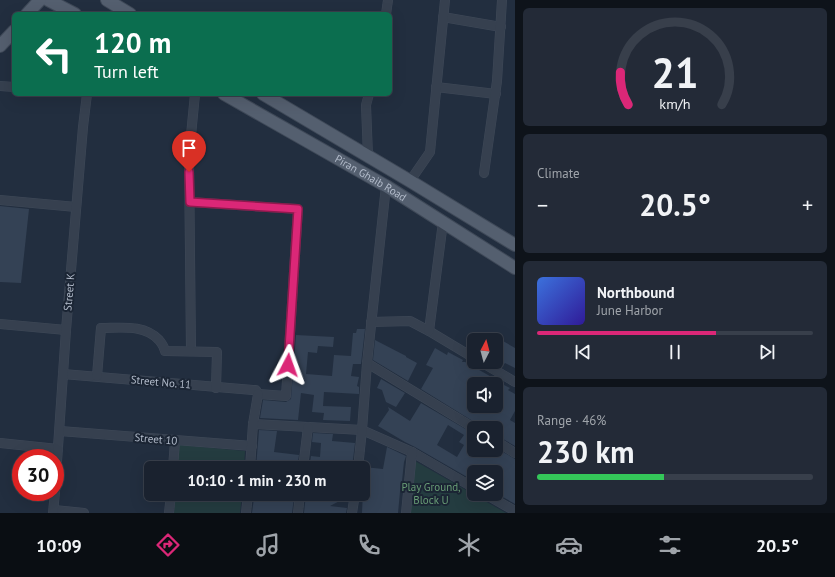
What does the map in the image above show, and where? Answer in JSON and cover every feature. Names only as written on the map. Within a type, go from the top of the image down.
[{"type":"main road","points":[[30,12],[40,0]]},
{"type":"main road","points":[[48,0],[71,12]]},
{"type":"main road","points":[[107,0],[127,12]]},
{"type":"main road","points":[[0,46],[12,33]]},
{"type":"main road","name":"Piran Ghaib Road","points":[[228,96],[386,186],[515,268]]},
{"type":"main road","points":[[256,112],[264,96]]},
{"type":"main road","name":"Piran Ghaib Road","points":[[266,96],[515,245]]},
{"type":"main road","points":[[363,174],[370,157]]},
{"type":"street","points":[[386,12],[388,0]]},
{"type":"street","points":[[410,181],[430,152],[445,0]]},
{"type":"street","points":[[484,173],[496,94],[502,0]]},
{"type":"street","points":[[443,17],[500,27]]},
{"type":"street","points":[[0,86],[12,87]]},
{"type":"street","points":[[436,87],[496,94]]},
{"type":"street","name":"Street K","points":[[58,449],[76,207],[87,96]]},
{"type":"street","points":[[191,351],[189,156],[195,96]]},
{"type":"street","points":[[368,96],[366,105],[370,157]]},
{"type":"street","points":[[359,461],[371,322],[386,186]]},
{"type":"street","points":[[0,200],[76,207]]},
{"type":"street","points":[[190,202],[298,209],[286,396],[258,394],[253,424],[251,461]]},
{"type":"street","points":[[429,330],[443,222]]},
{"type":"street","points":[[371,322],[410,321],[429,330],[467,354]]},
{"type":"street","points":[[0,324],[66,330]]},
{"type":"street","points":[[97,376],[101,328],[140,329],[150,332],[157,338],[164,346],[165,351],[217,352],[216,388]]},
{"type":"street","points":[[367,363],[467,424]]},
{"type":"street","points":[[493,369],[515,382]]},
{"type":"street","name":"Street No. 11","points":[[63,374],[216,388],[256,390],[258,394]]},
{"type":"street","points":[[253,424],[362,430],[412,452],[467,484]]},
{"type":"street","points":[[304,461],[308,427]]},
{"type":"street","name":"Street 10","points":[[60,431],[252,446]]},
{"type":"street","points":[[174,461],[175,441]]},
{"type":"street","points":[[0,443],[58,449]]},
{"type":"street","points":[[503,445],[515,453]]},
{"type":"street","points":[[406,513],[412,452]]},
{"type":"street","name":"Street K","points":[[53,511],[54,501]]},
{"type":"street","points":[[169,513],[170,501]]},
{"type":"street","points":[[246,513],[247,501]]},
{"type":"street","points":[[298,513],[299,501]]},
{"type":"street","points":[[352,513],[353,501]]},
{"type":"street","points":[[497,501],[515,511]]},
{"type":"street","points":[[53,511],[84,513]]},
{"type":"green space","points":[[179,445],[245,451],[244,461],[178,461]]},
{"type":"green space","name":"Play Ground, Block U","points":[[415,461],[467,491],[467,501],[485,501],[506,513],[409,513]]},
{"type":"green space","points":[[175,501],[241,501],[240,513],[174,513]]},
{"type":"building","points":[[0,206],[29,209],[21,283],[0,282]]},
{"type":"building","points":[[357,329],[365,329],[361,364],[353,364],[351,376],[359,377],[357,386],[359,387],[359,394],[324,392],[323,406],[351,407],[350,421],[323,420],[324,413],[312,412],[314,395],[301,393],[298,420],[260,418],[263,400],[286,402],[291,399],[296,335],[334,337],[333,347],[318,346],[317,353],[308,352],[306,374],[332,376],[334,355],[351,356],[353,333],[356,333]]},
{"type":"building","points":[[375,340],[417,363],[408,381],[373,360]]},
{"type":"building","points":[[503,341],[515,348],[515,368],[505,363],[503,366]]},
{"type":"building","points":[[435,348],[447,355],[448,352],[463,360],[462,362],[467,363],[467,369],[477,369],[492,377],[467,377],[467,413],[503,413],[503,384],[510,388],[508,390],[515,394],[515,411],[510,420],[515,423],[515,446],[503,439],[503,421],[473,421],[421,389],[433,368],[426,365]]},
{"type":"building","points":[[381,379],[405,393],[396,407],[386,402],[382,390],[377,388]]},
{"type":"building","points":[[421,403],[467,430],[467,457],[503,457],[503,452],[515,459],[515,504],[503,497],[503,465],[467,465],[467,477],[378,426],[389,410],[388,407],[410,421]],"holes":[[[448,425],[464,435],[459,442],[464,445],[457,457],[437,445]]]},
{"type":"building","points":[[259,430],[277,431],[274,452],[299,455],[298,461],[257,461]]},
{"type":"building","points":[[313,433],[333,434],[332,441],[355,443],[353,461],[310,461],[311,456],[320,457],[321,443],[312,442]]},
{"type":"building","points":[[387,447],[406,456],[401,481],[398,513],[362,513],[363,501],[370,501],[370,468],[383,469]]},
{"type":"building","points":[[254,501],[294,501],[292,513],[252,513]]},
{"type":"building","points":[[305,501],[340,501],[330,506],[347,508],[346,513],[304,513]]},
{"type":"route","points":[[189,172],[190,202],[298,209],[288,365]]}]
